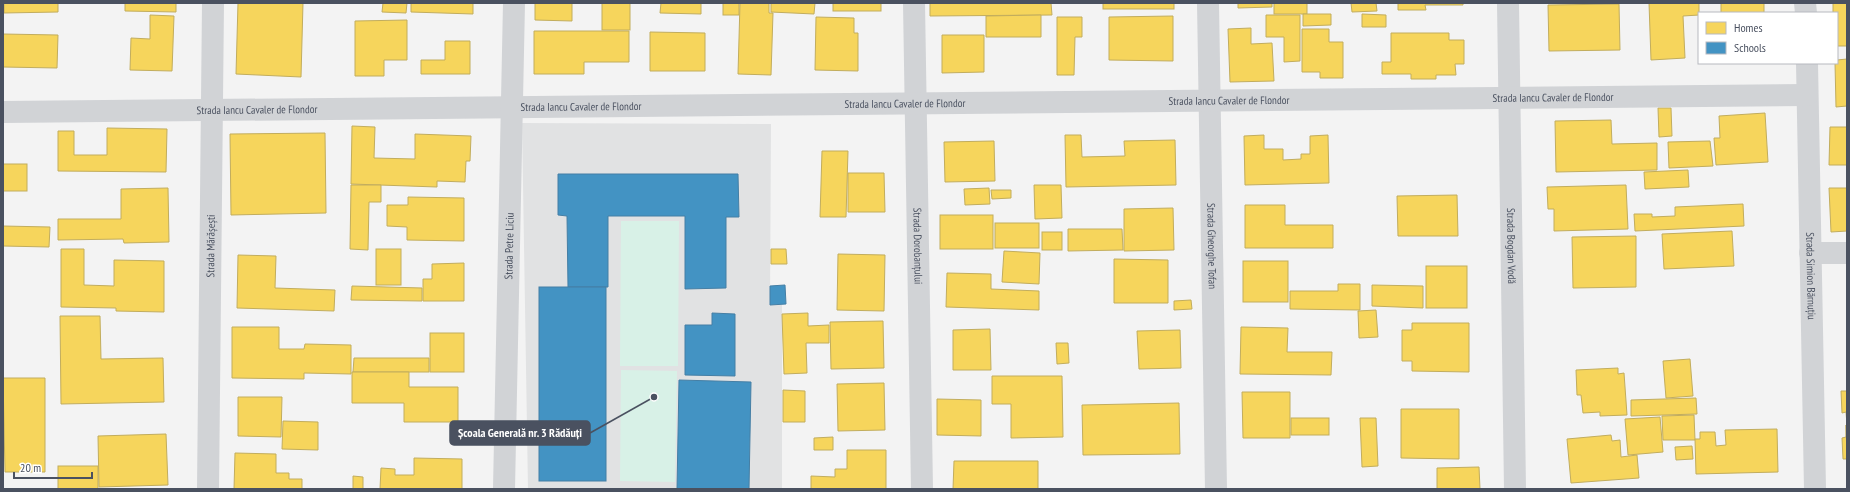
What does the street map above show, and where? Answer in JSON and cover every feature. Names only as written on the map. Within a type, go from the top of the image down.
[{"type":"street","name":"Strada Mărășești","points":[[208,489],[213,3]]},
{"type":"street","name":"Strada Petre Liciu","points":[[504,489],[514,3]]},
{"type":"street","name":"Strada Dorobanțului","points":[[914,3],[922,489]]},
{"type":"street","name":"Strada Gheorghe Tofan","points":[[1208,3],[1216,489]]},
{"type":"street","name":"Strada Bogdan Vodă","points":[[1508,3],[1515,489]]},
{"type":"street","name":"Strada Simion Bărnuțiu","points":[[1807,64],[1815,489]]},
{"type":"street","name":"Strada Iancu Cavaler de Flondor","points":[[3,112],[1807,95]]},
{"type":"street","points":[[1810,253],[1847,253]]},
{"type":"shaded area","points":[[522,123],[771,124],[770,304],[782,305],[782,489],[528,489]]},
{"type":"green space","points":[[621,221],[679,221],[678,366],[620,366]]},
{"type":"green space","points":[[621,370],[677,371],[675,482],[620,481]]},
{"type":"building: Homes","points":[[4,3],[58,3],[58,12],[4,13]]},
{"type":"building: Homes","points":[[125,3],[176,3],[176,12],[125,11]]},
{"type":"building: Homes","points":[[238,3],[303,3],[301,77],[236,74]]},
{"type":"building: Homes","points":[[383,3],[407,3],[406,13],[382,12]]},
{"type":"building: Homes","points":[[411,3],[473,3],[473,14],[411,12]]},
{"type":"building: Homes","points":[[535,3],[572,3],[572,21],[535,20]]},
{"type":"building: Homes","points":[[602,3],[630,3],[630,30],[602,30]]},
{"type":"building: Homes","points":[[661,3],[701,3],[701,14],[660,13]]},
{"type":"building: Homes","points":[[723,3],[739,3],[739,15],[723,15]]},
{"type":"building: Homes","points":[[740,3],[769,3],[769,13],[773,13],[771,75],[738,74]]},
{"type":"building: Homes","points":[[771,3],[815,3],[814,14],[771,12]]},
{"type":"building: Homes","points":[[833,3],[881,3],[881,11],[833,11]]},
{"type":"building: Homes","points":[[930,3],[1051,3],[1052,15],[930,16]]},
{"type":"building: Homes","points":[[1103,3],[1174,3],[1174,9],[1103,9]]},
{"type":"building: Homes","points":[[1238,3],[1272,3],[1272,7],[1238,8]]},
{"type":"building: Homes","points":[[1274,3],[1307,3],[1307,14],[1274,14]]},
{"type":"building: Homes","points":[[1351,3],[1376,3],[1377,11],[1352,12]]},
{"type":"building: Homes","points":[[1398,3],[1463,3],[1463,5],[1425,5],[1426,10],[1398,10]]},
{"type":"building: Homes","points":[[1649,3],[1699,3],[1698,15],[1683,16],[1685,58],[1651,60]]},
{"type":"building: Homes","points":[[1721,3],[1764,3],[1764,12],[1721,12]]},
{"type":"building: Homes","points":[[1833,3],[1847,3],[1847,46],[1838,46],[1838,12],[1833,12]]},
{"type":"building: Homes","points":[[1619,4],[1620,50],[1549,51],[1548,5]]},
{"type":"building: Homes","points":[[1303,14],[1331,14],[1331,25],[1303,26]]},
{"type":"building: Homes","points":[[1362,14],[1386,15],[1386,27],[1362,27]]},
{"type":"building: Homes","points":[[150,15],[174,16],[172,71],[130,70],[131,38],[150,39]]},
{"type":"building: Homes","points":[[1041,15],[1041,37],[986,37],[986,16]]},
{"type":"building: Homes","points":[[1266,15],[1300,15],[1300,61],[1284,62],[1284,37],[1266,37]]},
{"type":"building: Homes","points":[[1173,16],[1173,61],[1109,60],[1109,17]]},
{"type":"building: Homes","points":[[816,17],[854,18],[854,33],[858,33],[858,71],[815,70]]},
{"type":"building: Homes","points":[[1057,17],[1082,17],[1082,37],[1075,37],[1074,75],[1057,75]]},
{"type":"building: Homes","points":[[407,20],[407,60],[384,60],[384,76],[355,76],[355,21]]},
{"type":"building: Homes","points":[[1251,28],[1251,44],[1272,43],[1274,81],[1230,82],[1228,29]]},
{"type":"building: Homes","points":[[1302,29],[1329,29],[1329,42],[1343,42],[1343,78],[1320,78],[1320,72],[1302,72]]},
{"type":"building: Homes","points":[[534,31],[629,31],[629,62],[584,62],[584,74],[534,74]]},
{"type":"building: Homes","points":[[650,32],[705,33],[705,71],[650,71]]},
{"type":"building: Homes","points":[[1391,33],[1449,33],[1449,40],[1464,40],[1464,64],[1455,64],[1456,75],[1436,75],[1436,79],[1411,79],[1411,74],[1382,74],[1382,62],[1391,62]]},
{"type":"building: Homes","points":[[3,34],[58,35],[57,68],[3,67]]},
{"type":"building: Homes","points":[[942,35],[984,35],[984,72],[942,73]]},
{"type":"building: Homes","points":[[445,41],[470,41],[470,74],[421,74],[421,60],[445,60]]},
{"type":"building: Homes","points":[[1847,59],[1847,106],[1836,107],[1835,64],[1838,64],[1838,60]]},
{"type":"building: Homes","points":[[1658,108],[1671,108],[1672,136],[1659,137]]},
{"type":"building: Homes","points":[[1765,113],[1768,162],[1716,165],[1714,138],[1720,138],[1719,116]]},
{"type":"building: Homes","points":[[1611,120],[1612,144],[1657,143],[1657,170],[1556,172],[1555,121]]},
{"type":"building: Homes","points":[[352,126],[375,127],[374,158],[415,159],[415,134],[471,136],[470,161],[466,161],[465,182],[437,181],[437,187],[351,184]]},
{"type":"building: Homes","points":[[1830,127],[1847,127],[1847,165],[1829,165]]},
{"type":"building: Homes","points":[[107,128],[167,129],[166,172],[58,171],[58,131],[74,131],[74,155],[107,155]]},
{"type":"building: Homes","points":[[325,133],[326,213],[231,215],[230,134]]},
{"type":"building: Homes","points":[[1065,135],[1081,135],[1082,157],[1125,156],[1124,141],[1175,140],[1176,185],[1066,187]]},
{"type":"building: Homes","points":[[1264,135],[1264,149],[1283,149],[1283,160],[1301,159],[1301,154],[1310,154],[1310,136],[1328,135],[1329,183],[1245,185],[1244,136]]},
{"type":"building: Homes","points":[[994,141],[995,181],[945,182],[944,142]]},
{"type":"building: Homes","points":[[1710,141],[1713,166],[1669,168],[1668,142]]},
{"type":"building: Homes","points":[[822,151],[848,151],[846,217],[820,217]]},
{"type":"building: Homes","points":[[3,164],[27,164],[27,191],[3,191]]},
{"type":"building: Homes","points":[[1688,170],[1689,187],[1645,189],[1644,172]]},
{"type":"building: Homes","points":[[848,173],[884,173],[885,212],[848,212]]},
{"type":"building: Homes","points":[[351,185],[381,185],[381,202],[369,202],[368,250],[350,249]]},
{"type":"building: Homes","points":[[1034,185],[1061,185],[1062,218],[1035,219]]},
{"type":"building: Homes","points":[[1626,185],[1628,229],[1554,231],[1554,209],[1548,209],[1547,187]]},
{"type":"building: Homes","points":[[168,188],[169,242],[124,243],[123,239],[58,240],[58,219],[121,219],[121,189]]},
{"type":"building: Homes","points":[[989,188],[990,204],[965,205],[964,189]]},
{"type":"building: Homes","points":[[1829,188],[1847,188],[1847,231],[1831,232]]},
{"type":"building: Homes","points":[[991,190],[1011,190],[1011,198],[992,199]]},
{"type":"building: Homes","points":[[1457,195],[1458,236],[1398,236],[1397,196]]},
{"type":"building: Homes","points":[[408,197],[464,198],[464,241],[407,240],[407,227],[387,226],[387,205],[408,205]]},
{"type":"building: Homes","points":[[1743,204],[1744,226],[1635,231],[1634,214],[1652,214],[1652,217],[1675,216],[1675,207]]},
{"type":"building: Homes","points":[[1245,205],[1285,205],[1285,225],[1333,225],[1333,248],[1245,248]]},
{"type":"building: Homes","points":[[1173,208],[1174,250],[1124,251],[1124,209]]},
{"type":"building: Homes","points":[[940,215],[993,215],[993,249],[940,249]]},
{"type":"building: Homes","points":[[995,223],[1039,223],[1039,248],[995,248]]},
{"type":"building: Homes","points":[[3,226],[50,227],[49,247],[3,246]]},
{"type":"building: Homes","points":[[1068,229],[1122,229],[1123,250],[1068,251]]},
{"type":"building: Homes","points":[[1732,231],[1734,266],[1664,269],[1662,234]]},
{"type":"building: Homes","points":[[1042,232],[1062,232],[1062,250],[1042,250]]},
{"type":"building: Homes","points":[[1636,236],[1636,287],[1573,288],[1572,237]]},
{"type":"building: Homes","points":[[61,249],[84,249],[84,285],[114,286],[114,260],[164,261],[164,312],[116,311],[116,308],[61,307]]},
{"type":"building: Homes","points":[[376,249],[401,249],[401,285],[376,285]]},
{"type":"building: Homes","points":[[771,249],[786,249],[787,264],[771,264]]},
{"type":"building: Homes","points":[[1004,251],[1040,253],[1039,284],[1002,282]]},
{"type":"building: Homes","points":[[838,254],[885,255],[884,311],[837,310]]},
{"type":"building: Homes","points":[[238,255],[276,256],[275,288],[335,290],[334,311],[237,308]]},
{"type":"building: Homes","points":[[1114,259],[1168,260],[1168,303],[1114,303]]},
{"type":"building: Homes","points":[[1243,261],[1288,261],[1288,302],[1243,302]]},
{"type":"building: Homes","points":[[464,263],[464,301],[423,301],[423,279],[432,279],[432,264]]},
{"type":"building: Homes","points":[[1426,266],[1467,266],[1467,308],[1426,308]]},
{"type":"building: Homes","points":[[947,273],[991,274],[991,289],[1039,291],[1039,310],[946,307]]},
{"type":"building: Homes","points":[[1338,284],[1360,284],[1360,310],[1290,309],[1290,291],[1338,291]]},
{"type":"building: Homes","points":[[1372,285],[1423,286],[1423,308],[1372,306]]},
{"type":"building: Homes","points":[[352,286],[422,288],[422,301],[351,300]]},
{"type":"building: Homes","points":[[1191,300],[1192,309],[1174,310],[1174,301]]},
{"type":"building: Homes","points":[[1376,310],[1378,337],[1359,338],[1358,311]]},
{"type":"building: Homes","points":[[808,313],[808,326],[829,325],[829,343],[806,343],[807,373],[784,374],[782,314]]},
{"type":"building: Homes","points":[[60,316],[100,316],[101,359],[163,358],[164,402],[61,404]]},
{"type":"building: Homes","points":[[883,321],[884,368],[831,369],[830,322]]},
{"type":"building: Homes","points":[[1412,323],[1469,323],[1469,372],[1412,371],[1412,361],[1402,361],[1402,330],[1412,330]]},
{"type":"building: Homes","points":[[232,327],[279,327],[279,349],[304,349],[305,344],[351,345],[351,374],[304,373],[304,379],[232,378]]},
{"type":"building: Homes","points":[[1241,327],[1288,328],[1287,352],[1332,352],[1331,375],[1240,374]]},
{"type":"building: Homes","points":[[990,329],[991,370],[953,370],[953,330]]},
{"type":"building: Homes","points":[[1180,330],[1181,368],[1139,369],[1137,331]]},
{"type":"building: Homes","points":[[430,333],[464,333],[464,372],[430,372]]},
{"type":"building: Homes","points":[[1056,343],[1068,343],[1069,363],[1057,364]]},
{"type":"building: Homes","points":[[354,358],[429,358],[429,372],[353,372]]},
{"type":"building: Homes","points":[[1690,359],[1693,396],[1666,398],[1663,361]]},
{"type":"building: Homes","points":[[1618,368],[1618,374],[1624,373],[1627,415],[1600,416],[1600,412],[1583,413],[1581,395],[1577,395],[1576,370]]},
{"type":"building: Homes","points":[[352,372],[409,372],[409,387],[458,387],[458,422],[404,422],[404,403],[352,403]]},
{"type":"building: Homes","points":[[992,376],[1062,376],[1063,437],[1011,438],[1011,404],[992,404]]},
{"type":"building: Homes","points":[[3,378],[45,378],[45,472],[5,472]]},
{"type":"building: Homes","points":[[884,383],[885,430],[838,431],[837,384]]},
{"type":"building: Homes","points":[[783,390],[805,391],[805,422],[783,422]]},
{"type":"building: Homes","points":[[1841,391],[1847,391],[1847,425],[1846,412],[1842,413]]},
{"type":"building: Homes","points":[[1242,392],[1290,392],[1290,438],[1243,438]]},
{"type":"building: Homes","points":[[238,397],[282,397],[281,437],[238,436]]},
{"type":"building: Homes","points":[[1696,398],[1697,414],[1631,416],[1631,400]]},
{"type":"building: Homes","points":[[937,399],[981,400],[981,436],[937,435]]},
{"type":"building: Homes","points":[[1179,403],[1180,454],[1083,455],[1082,405]]},
{"type":"building: Homes","points":[[1401,409],[1459,409],[1459,459],[1401,458]]},
{"type":"building: Homes","points":[[1694,415],[1695,440],[1663,440],[1662,416]]},
{"type":"building: Homes","points":[[1660,417],[1663,452],[1628,455],[1625,419]]},
{"type":"building: Homes","points":[[1291,418],[1329,418],[1329,435],[1291,435]]},
{"type":"building: Homes","points":[[1360,418],[1376,418],[1378,466],[1362,467]]},
{"type":"building: Homes","points":[[283,421],[318,422],[318,450],[282,449]]},
{"type":"building: Homes","points":[[1846,425],[1847,459],[1843,459],[1842,438],[1846,437]]},
{"type":"building: Homes","points":[[1777,429],[1778,472],[1696,474],[1695,439],[1700,439],[1700,432],[1715,432],[1716,446],[1726,445],[1725,430]]},
{"type":"building: Homes","points":[[166,434],[168,485],[99,487],[98,436]]},
{"type":"building: Homes","points":[[1611,435],[1612,441],[1620,440],[1621,457],[1637,455],[1639,478],[1571,483],[1567,439]]},
{"type":"building: Homes","points":[[833,437],[833,450],[814,450],[814,438]]},
{"type":"building: Homes","points":[[1692,446],[1693,459],[1676,460],[1675,447]]},
{"type":"building: Homes","points":[[847,450],[886,450],[886,489],[811,489],[811,476],[835,477],[835,469],[847,469]]},
{"type":"building: Homes","points":[[235,453],[276,454],[276,473],[289,473],[289,479],[302,479],[302,489],[234,489]]},
{"type":"building: Homes","points":[[414,458],[462,459],[462,489],[380,489],[381,468],[395,469],[395,475],[414,475]]},
{"type":"building: Homes","points":[[954,461],[1038,461],[1038,489],[953,489]]},
{"type":"building: Homes","points":[[58,466],[98,466],[98,489],[58,489]]},
{"type":"building: Homes","points":[[1479,467],[1480,489],[1437,489],[1437,468]]},
{"type":"building: Homes","points":[[353,476],[363,477],[363,489],[353,489]]},
{"type":"building: Schools","points":[[558,174],[738,174],[739,217],[726,217],[726,288],[685,289],[685,216],[608,216],[608,287],[568,287],[567,216],[558,215]]},
{"type":"building: Schools","points":[[785,285],[786,304],[770,305],[770,286]]},
{"type":"building: Schools","points":[[539,287],[606,287],[606,481],[539,481]]},
{"type":"building: Schools","points":[[712,313],[735,314],[735,376],[685,375],[685,325],[712,325]]},
{"type":"building: Schools","points":[[679,380],[751,382],[749,489],[677,489]]},
{"type":"place","name":"Școala Generală nr. 3 Rădăuți","points":[[654,397]]}]
